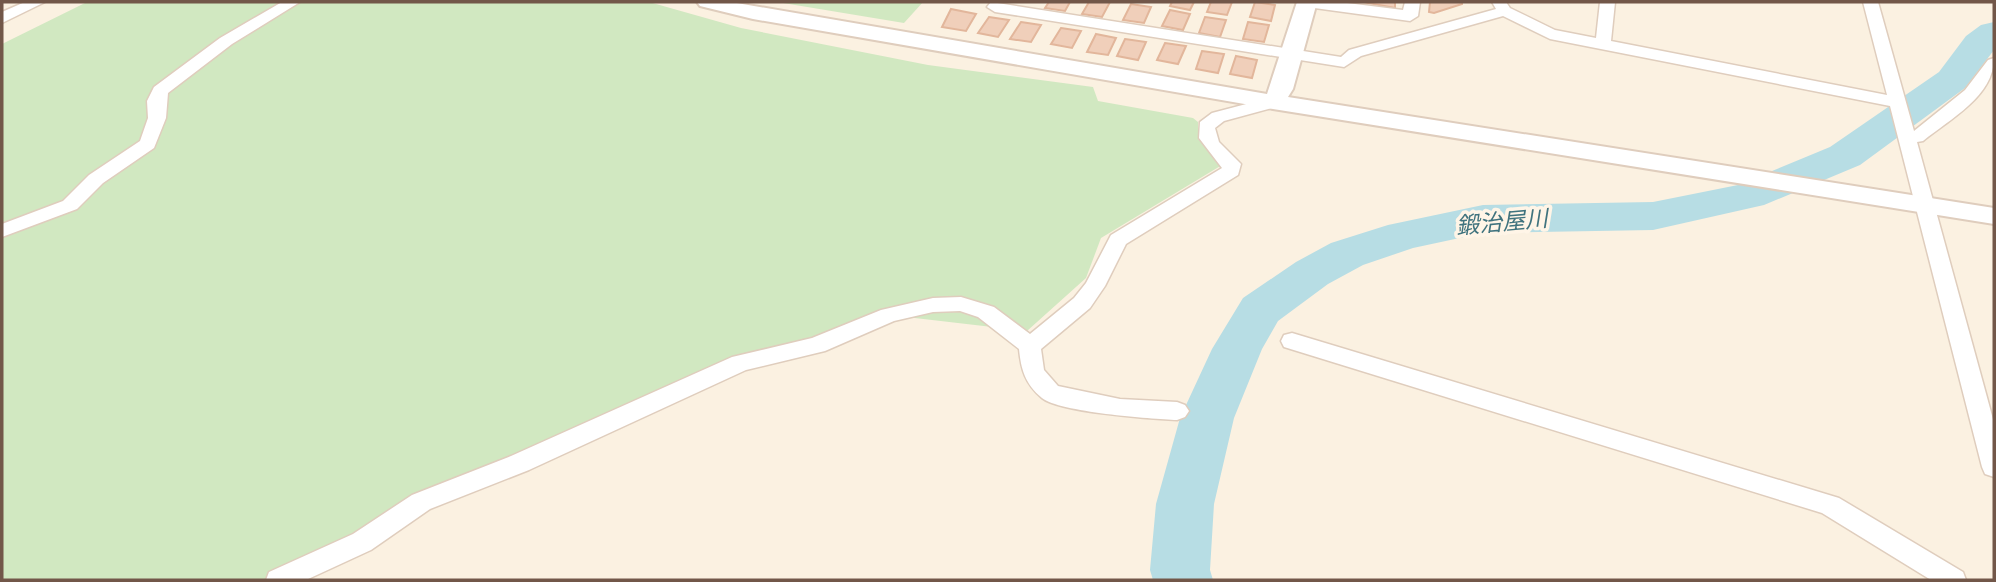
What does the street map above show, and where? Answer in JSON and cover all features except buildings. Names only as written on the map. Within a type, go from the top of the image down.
[{"type":"street","points":[[2,18],[37,2]]},
{"type":"street","points":[[2,231],[70,205],[96,179],[148,144],[157,118],[156,101],[166,85],[226,41],[292,2]]},
{"type":"street","points":[[707,2],[753,13],[1273,102],[1994,216]]},
{"type":"street","points":[[999,2],[995,7],[1344,62],[1355,53],[1502,6],[1550,34],[1897,103]]},
{"type":"street","points":[[1030,346],[1082,303],[1095,286],[1118,240],[1231,171],[1233,164],[1212,146],[1205,136],[1206,126],[1219,117],[1273,102],[1282,89],[1307,2],[1410,16],[1412,2]]},
{"type":"street","points":[[1603,45],[1608,2]]},
{"type":"street","points":[[1871,2],[1994,467]]},
{"type":"street","points":[[1906,135],[1917,137],[1934,125],[1971,94],[1993,67]]},
{"type":"street","points":[[279,580],[362,542],[421,502],[520,463],[740,363],[817,345],[889,315],[933,305],[961,304],[986,312],[1030,346],[1033,372],[1051,393],[1120,408],[1177,411]]},
{"type":"street","points":[[1292,341],[1830,505],[1953,580]]},
{"type":"green space","points":[[87,2],[649,2],[741,28],[928,65],[1093,87],[1098,101],[1193,118],[1198,122],[1198,139],[1222,165],[1101,238],[1086,278],[1027,331],[889,315],[634,412],[362,542],[309,580],[2,580],[2,44]]},
{"type":"green space","points":[[777,2],[923,2],[904,23]]},
{"type":"waterway","name":"鍛治屋川","points":[[1183,580],[1180,570],[1185,504],[1207,418],[1237,349],[1260,310],[1312,273],[1347,254],[1404,235],[1483,219],[1653,216],[1749,196],[1845,156],[1952,80],[1979,44],[1994,33]]}]
